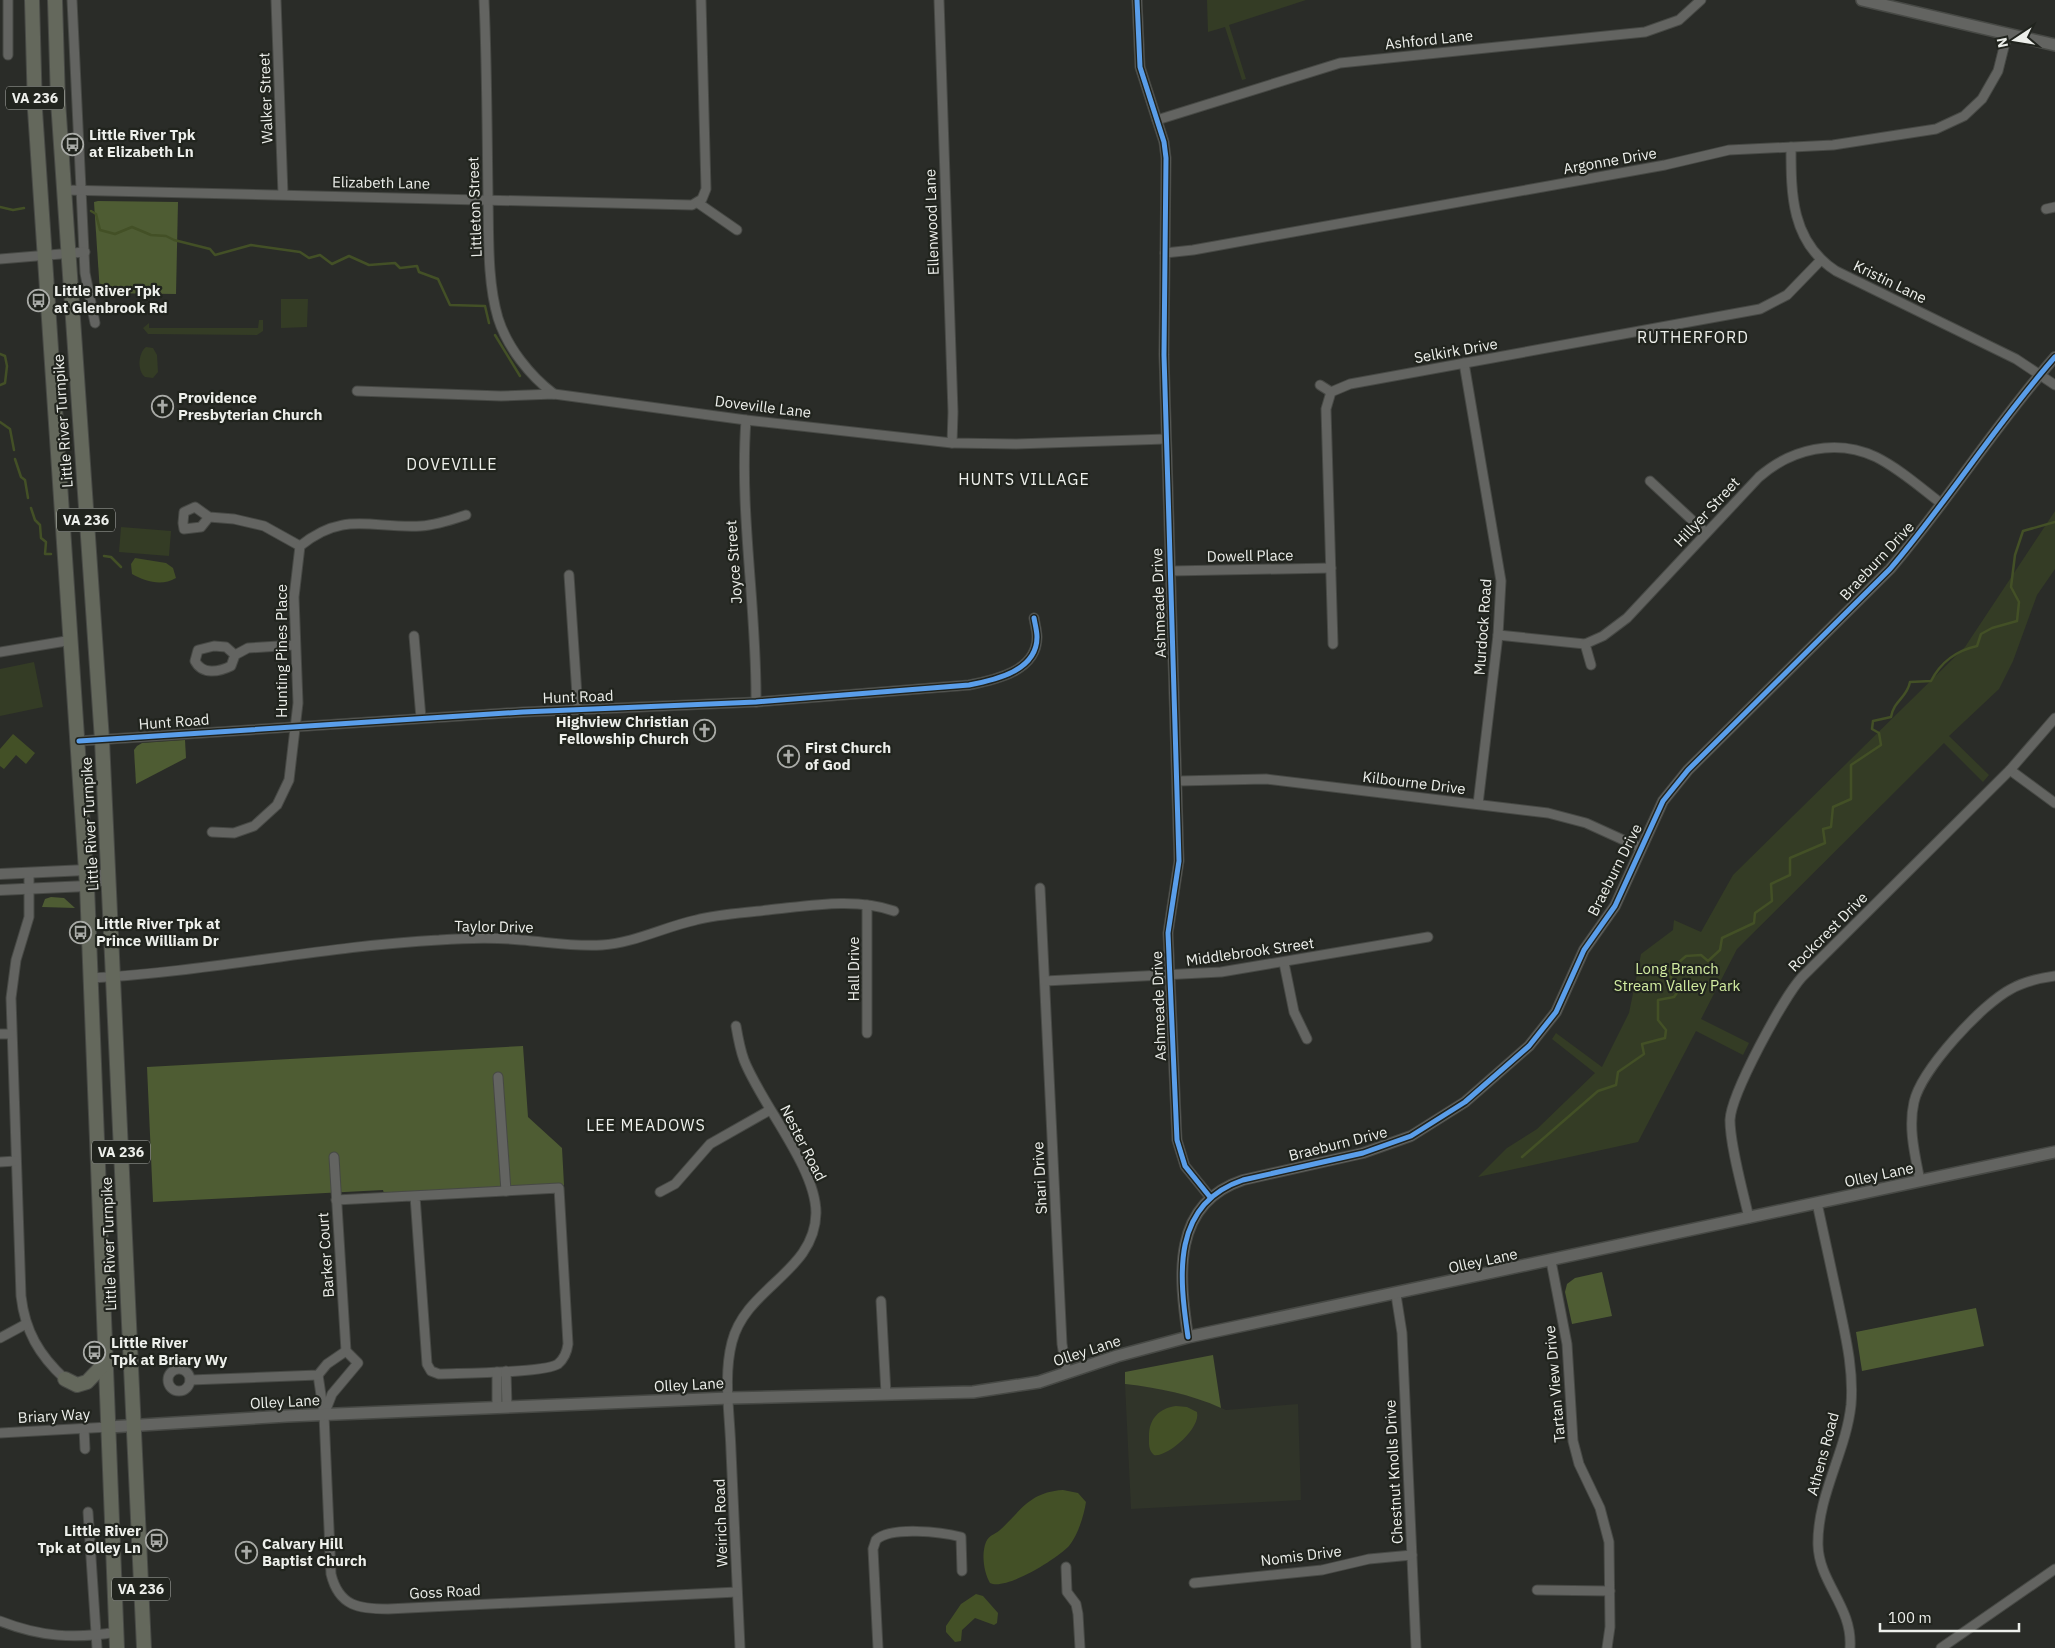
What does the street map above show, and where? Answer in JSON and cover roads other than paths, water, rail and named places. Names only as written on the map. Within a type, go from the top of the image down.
[{"type":"main road","name":"Little River Turnpike","points":[[32,0],[35,100],[79,741],[87,886],[117,1648]]},
{"type":"main road","name":"Little River Turnpike","points":[[55,0],[58,101],[102,740],[144,1648]]},
{"type":"main road","points":[[1862,0],[2055,45]]},
{"type":"main road","name":"Olley Lane","points":[[109,1427],[324,1415],[729,1398],[973,1392],[1007,1388],[1039,1382],[1117,1356],[1188,1337],[1396,1295],[2055,1152]]},
{"type":"main road","points":[[66,1379],[77,1385],[87,1382],[106,1363]]},
{"type":"street","points":[[8,0],[8,55]]},
{"type":"street","points":[[72,0],[86,273],[95,323]]},
{"type":"street","name":"Walker Street","points":[[276,0],[284,194]]},
{"type":"street","name":"Littleton Street","points":[[484,0],[488,200],[492,284],[498,317],[516,353],[538,379],[554,394]]},
{"type":"street","points":[[701,0],[706,189],[698,203],[737,230]]},
{"type":"street","name":"Ellenwood Lane","points":[[939,0],[948,255],[952,443]]},
{"type":"street","name":"Ashmeade Drive","points":[[1137,0],[1140,67],[1157,120],[1166,158],[1166,439],[1179,861],[1168,933],[1178,1146],[1185,1166],[1210,1196]]},
{"type":"street","name":"Ashford Lane","points":[[1157,120],[1340,63],[1645,32],[1679,20],[1702,0]]},
{"type":"street","name":"Argonne Drive","points":[[1165,252],[1193,250],[1665,165],[1729,150],[1833,145],[1896,137],[1936,129],[1964,116],[1988,90],[1998,71],[2008,35]]},
{"type":"street","points":[[1791,147],[1794,209],[1805,238],[1820,261]]},
{"type":"street","name":"Elizabeth Lane","points":[[64,190],[284,194],[686,206],[698,203]]},
{"type":"street","points":[[0,259],[85,252]]},
{"type":"street","name":"Selkirk Drive","points":[[1331,392],[1350,384],[1760,309],[1786,295],[1820,261]]},
{"type":"street","name":"Kristin Lane","points":[[1820,261],[2016,359],[2055,384]]},
{"type":"street","name":"Braeburn Drive","points":[[1188,1337],[1185,1317],[1183,1248],[1190,1224],[1210,1196],[1226,1186],[1243,1180],[1392,1144],[1428,1127],[1465,1102],[1529,1046],[1550,1022],[1563,1000],[1584,950],[1615,906],[1663,801],[1688,770],[1890,569],[2055,357]]},
{"type":"street","name":"Murdock Road","points":[[1464,364],[1500,566],[1501,598],[1498,635],[1478,804]]},
{"type":"street","points":[[1320,385],[1331,392],[1326,409],[1333,644]]},
{"type":"street","name":"Doveville Lane","points":[[357,391],[501,396],[554,394],[746,420],[952,443],[1016,444],[1166,439]]},
{"type":"street","name":"Joyce Street","points":[[746,420],[744,468],[745,532],[756,669],[756,702]]},
{"type":"street","name":"Hillyer Street","points":[[1585,644],[1603,636],[1621,623],[1769,468],[1794,455],[1821,448],[1850,449],[1876,457],[1942,504]]},
{"type":"street","points":[[1650,481],[1706,532]]},
{"type":"street","points":[[209,517],[234,519],[264,526],[300,546],[312,537],[339,524],[421,526],[438,524],[466,515]]},
{"type":"street","name":"Hunting Pines Place","points":[[212,832],[234,833],[246,830],[264,819],[277,805],[290,780],[298,703],[294,597],[300,546]]},
{"type":"street","name":"Dowell Place","points":[[1170,571],[1331,568]]},
{"type":"street","points":[[569,575],[578,710]]},
{"type":"street","name":"Hunt Road","points":[[79,741],[420,718],[756,702],[969,685],[1002,678],[1016,670],[1032,654],[1038,636],[1034,618]]},
{"type":"street","points":[[1498,635],[1585,644],[1591,665]]},
{"type":"street","points":[[414,636],[420,718]]},
{"type":"street","points":[[0,652],[72,640]]},
{"type":"street","points":[[235,655],[248,648],[295,645]]},
{"type":"street","name":"Rockcrest Drive","points":[[1749,1218],[1731,1130],[1732,1108],[1784,1000],[1802,977],[2010,770],[2055,718]]},
{"type":"street","points":[[2010,770],[2055,803]]},
{"type":"street","name":"Kilbourne Drive","points":[[1178,781],[1266,779],[1478,804],[1568,817],[1641,848]]},
{"type":"street","points":[[0,874],[86,870],[108,878]]},
{"type":"street","points":[[29,873],[30,917],[13,980],[11,1034],[21,1296],[26,1324],[36,1347],[66,1379]]},
{"type":"street","points":[[0,890],[87,886],[108,878]]},
{"type":"street","name":"Shari Drive","points":[[1040,888],[1062,1344],[1067,1373]]},
{"type":"street","name":"Taylor Drive","points":[[91,978],[201,969],[377,945],[439,940],[519,939],[573,945],[601,945],[627,941],[697,919],[804,907],[867,905],[894,911]]},
{"type":"street","name":"Hall Drive","points":[[867,905],[867,1033]]},
{"type":"street","name":"Middlebrook Street","points":[[1045,982],[1206,974],[1428,937]]},
{"type":"street","points":[[1284,962],[1294,1012],[1307,1039]]},
{"type":"street","points":[[1920,1181],[1912,1141],[1912,1115],[1916,1092],[1928,1070],[1980,1014],[2005,992],[2022,984],[2055,976]]},
{"type":"street","name":"Nester Road","points":[[729,1398],[730,1350],[738,1324],[757,1298],[800,1259],[810,1242],[815,1222],[815,1202],[810,1181],[744,1061],[736,1026]]},
{"type":"street","points":[[0,1034],[11,1034]]},
{"type":"street","points":[[498,1077],[506,1191]]},
{"type":"street","points":[[660,1192],[675,1184],[710,1144],[770,1110]]},
{"type":"street","name":"Barker Court","points":[[324,1415],[332,1394],[358,1363],[346,1351],[334,1157]]},
{"type":"street","points":[[0,1162],[16,1161]]},
{"type":"street","points":[[336,1200],[559,1188],[568,1344],[567,1354],[557,1364],[506,1372],[439,1374],[431,1370],[427,1364],[415,1196]]},
{"type":"street","name":"Athens Road","points":[[1817,1203],[1846,1340],[1851,1389],[1848,1420],[1821,1512],[1818,1545],[1825,1573],[1848,1619],[1850,1648]]},
{"type":"street","name":"Tartan View Drive","points":[[1552,1261],[1567,1344],[1573,1441],[1580,1464],[1606,1528],[1610,1556],[1610,1627],[1607,1648]]},
{"type":"street","name":"Chestnut Knolls Drive","points":[[1396,1295],[1402,1333],[1416,1648]]},
{"type":"street","points":[[881,1301],[886,1394]]},
{"type":"street","points":[[0,1338],[26,1324]]},
{"type":"street","points":[[324,1415],[318,1375],[327,1364],[346,1351]]},
{"type":"street","points":[[497,1372],[502,1408]]},
{"type":"street","points":[[502,1408],[506,1372]]},
{"type":"street","points":[[190,1380],[318,1375]]},
{"type":"street","name":"Weirich Road","points":[[729,1398],[740,1648]]},
{"type":"street","name":"Goss Road","points":[[324,1415],[331,1574],[342,1597],[357,1607],[388,1609],[737,1592]]},
{"type":"street","name":"Briary Way","points":[[0,1433],[109,1427]]},
{"type":"street","points":[[84,1428],[85,1450]]},
{"type":"street","points":[[88,1512],[97,1648]]},
{"type":"street","points":[[878,1648],[874,1550],[876,1540],[883,1535],[936,1532],[960,1537],[962,1571]]},
{"type":"street","name":"Nomis Drive","points":[[1194,1583],[1322,1570],[1369,1559],[1412,1556]]},
{"type":"street","points":[[1066,1566],[1067,1592],[1076,1604],[1078,1614],[1080,1648]]},
{"type":"street","points":[[1941,1648],[2055,1569]]},
{"type":"street","points":[[1537,1590],[1610,1591]]},
{"type":"street","points":[[0,1621],[16,1628],[61,1636],[117,1632]]},
{"type":"waterway","points":[[0,207],[13,210],[24,208]]},
{"type":"waterway","points":[[91,211],[96,214],[100,230],[115,234],[132,227],[151,235],[166,236],[174,240],[210,249],[215,255],[251,245],[300,252],[309,258],[320,255],[332,264],[349,256],[369,265],[395,263],[400,268],[417,266],[419,272],[438,279],[450,305],[485,306],[489,323]]},
{"type":"waterway","points":[[495,335],[520,376]]},
{"type":"waterway","points":[[0,354],[5,356],[7,366],[5,383],[0,385]]},
{"type":"waterway","points":[[0,422],[10,429],[14,450]]},
{"type":"waterway","points":[[15,459],[21,477],[25,480],[28,498]]},
{"type":"waterway","points":[[31,508],[35,520],[40,525],[41,538],[46,542],[45,554],[51,554]]},
{"type":"waterway","points":[[1522,1157],[1598,1091],[1616,1085],[1618,1072],[1644,1054],[1642,1044],[1665,1038],[1666,1030],[1658,1020],[1658,1000],[1674,997],[1681,987],[1672,980],[1669,971],[1686,956],[1701,955],[1708,961],[1720,950],[1722,938],[1754,923],[1755,913],[1772,901],[1771,884],[1790,875],[1790,858],[1825,843],[1823,829],[1831,827],[1833,807],[1851,799],[1851,765],[1881,745],[1879,733],[1872,729],[1873,721],[1891,717],[1910,682],[1931,681],[1939,668],[1955,654],[1977,646],[1981,634],[1992,628],[2017,621],[2019,602],[2011,587],[2015,555],[2023,531],[2055,522]]},
{"type":"waterway","points":[[104,556],[111,557],[121,567]]},
{"type":"place","name":"Little River Tpk at Elizabeth Ln","points":[[73,144]]},
{"type":"place","name":"Little River Tpk at Glenbrook Rd","points":[[38,300]]},
{"type":"place","name":"Providence Presbyterian Church","points":[[162,407]]},
{"type":"place","name":"Highview Christian Fellowship Church","points":[[705,731]]},
{"type":"place","name":"First Church of God","points":[[789,757]]},
{"type":"place","name":"Little River Tpk at Prince William Dr","points":[[80,933]]},
{"type":"place","name":"Little River Tpk at Briary Wy","points":[[95,1352]]},
{"type":"place","name":"Little River Tpk at Olley Ln","points":[[157,1540]]},
{"type":"place","name":"Calvary Hill Baptist Church","points":[[246,1553]]},
{"type":"district","name":"RUTHERFORD","points":[[1693,337]]},
{"type":"district","name":"DOVEVILLE","points":[[452,464]]},
{"type":"district","name":"HUNTS VILLAGE","points":[[1024,479]]},
{"type":"district","name":"LEE MEADOWS","points":[[646,1125]]},
{"type":"park label","name":"Long Branch Stream Valley Park","points":[[1677,978]]}]
